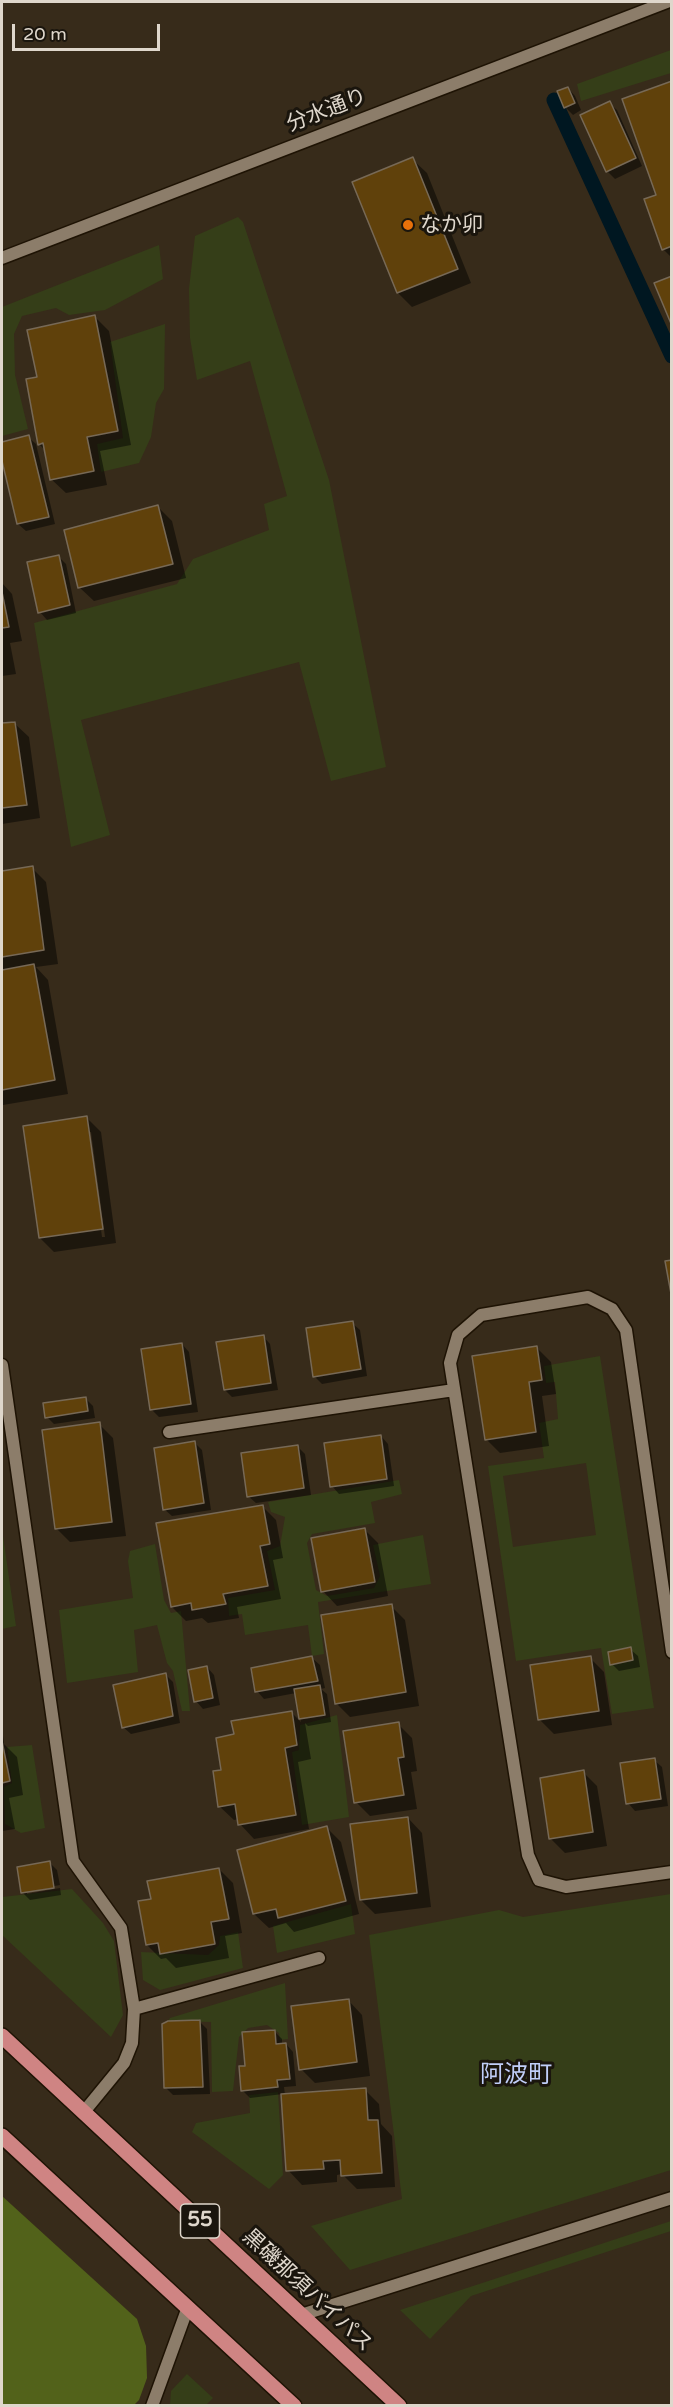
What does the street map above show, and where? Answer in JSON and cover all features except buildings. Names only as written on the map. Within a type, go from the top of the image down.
[{"type":"main road","name":"黒磯那須バイパス","points":[[2,2036],[399,2406]]},
{"type":"main road","points":[[2,2136],[294,2406]]},
{"type":"street","name":"分水通り","points":[[2,258],[667,2]]},
{"type":"street","points":[[672,1652],[626,1330],[612,1309],[588,1297],[482,1315],[458,1335],[450,1363],[528,1855],[539,1880],[566,1887],[672,1872]]},
{"type":"street","points":[[2,1365],[73,1861],[121,1928],[134,2009],[132,2043],[124,2063],[83,2113]]},
{"type":"street","points":[[169,1432],[454,1390]]},
{"type":"street","points":[[134,2009],[319,1958]]},
{"type":"street","points":[[301,2315],[672,2198]]},
{"type":"street","points":[[152,2406],[188,2307]]},
{"type":"green space","points":[[671,50],[671,73],[581,101],[577,84]]},
{"type":"green space","points":[[238,217],[243,222],[329,480],[386,767],[331,781],[299,662],[81,720],[110,835],[71,847],[34,623],[177,584],[193,559],[269,530],[264,504],[287,496],[250,361],[197,380],[190,338],[189,289],[195,236]]},
{"type":"green space","points":[[159,245],[163,279],[105,310],[69,315],[56,308],[22,316],[14,334],[15,375],[28,429],[2,436],[2,307]]},
{"type":"green space","points":[[165,324],[164,389],[156,403],[151,437],[139,463],[101,472],[97,444],[123,438],[110,342]]},
{"type":"green space","points":[[600,1356],[654,1708],[612,1714],[601,1648],[516,1661],[488,1466],[544,1458],[539,1423],[558,1419],[555,1382],[546,1383],[544,1366]],"holes":[[[586,1463],[596,1535],[513,1547],[503,1476]]]},
{"type":"green space","points":[[399,1480],[402,1494],[371,1502],[375,1523],[312,1534],[307,1543],[316,1590],[327,1596],[374,1588],[380,1576],[373,1545],[423,1535],[431,1584],[318,1602],[324,1654],[312,1656],[308,1625],[245,1635],[242,1614],[229,1616],[228,1598],[275,1590],[267,1551],[280,1546],[285,1517],[271,1512],[268,1502]]},
{"type":"green space","points":[[2,1529],[16,1626],[2,1629]]},
{"type":"green space","points":[[155,1544],[164,1600],[171,1613],[181,1611],[190,1711],[182,1711],[173,1671],[167,1663],[157,1625],[134,1630],[138,1672],[67,1683],[59,1610],[133,1598],[128,1561],[130,1551]]},
{"type":"green space","points":[[337,1715],[349,1817],[302,1825],[292,1752],[299,1750],[300,1725]]},
{"type":"green space","points":[[32,1745],[45,1828],[21,1833],[5,1824],[4,1787],[12,1783],[7,1747]]},
{"type":"green space","points":[[72,1889],[103,1923],[114,1941],[123,2015],[111,2037],[2,1935],[2,1897]]},
{"type":"green space","points":[[671,1894],[671,2170],[350,2270],[311,2226],[402,2199],[369,1935],[499,1910],[523,1917]]},
{"type":"green space","points":[[351,1904],[355,1934],[277,1953],[273,1926]]},
{"type":"green space","points":[[238,1932],[243,1968],[160,1990],[143,1980],[141,1952],[208,1955],[219,1945],[220,1936]]},
{"type":"green space","points":[[285,1983],[288,2039],[280,2040],[279,2033],[267,2025],[248,2028],[239,2037],[233,2091],[212,2092],[211,2022],[168,2021],[170,2018]]},
{"type":"green space","points":[[278,2092],[283,2175],[269,2189],[192,2132],[196,2123],[250,2113],[249,2095]]},
{"type":"green space","points":[[2,2196],[137,2319],[146,2346],[147,2378],[139,2400],[134,2405],[2,2405]]},
{"type":"green space","points":[[671,2221],[671,2231],[471,2296],[430,2339],[400,2310]]},
{"type":"green space","points":[[187,2374],[213,2398],[206,2405],[170,2405],[171,2391]]},
{"type":"waterway","points":[[554,100],[672,356]]},
{"type":"place","name":"なか卯","points":[[408,225]]},
{"type":"district","name":"阿波町","points":[[516,2076]]}]
